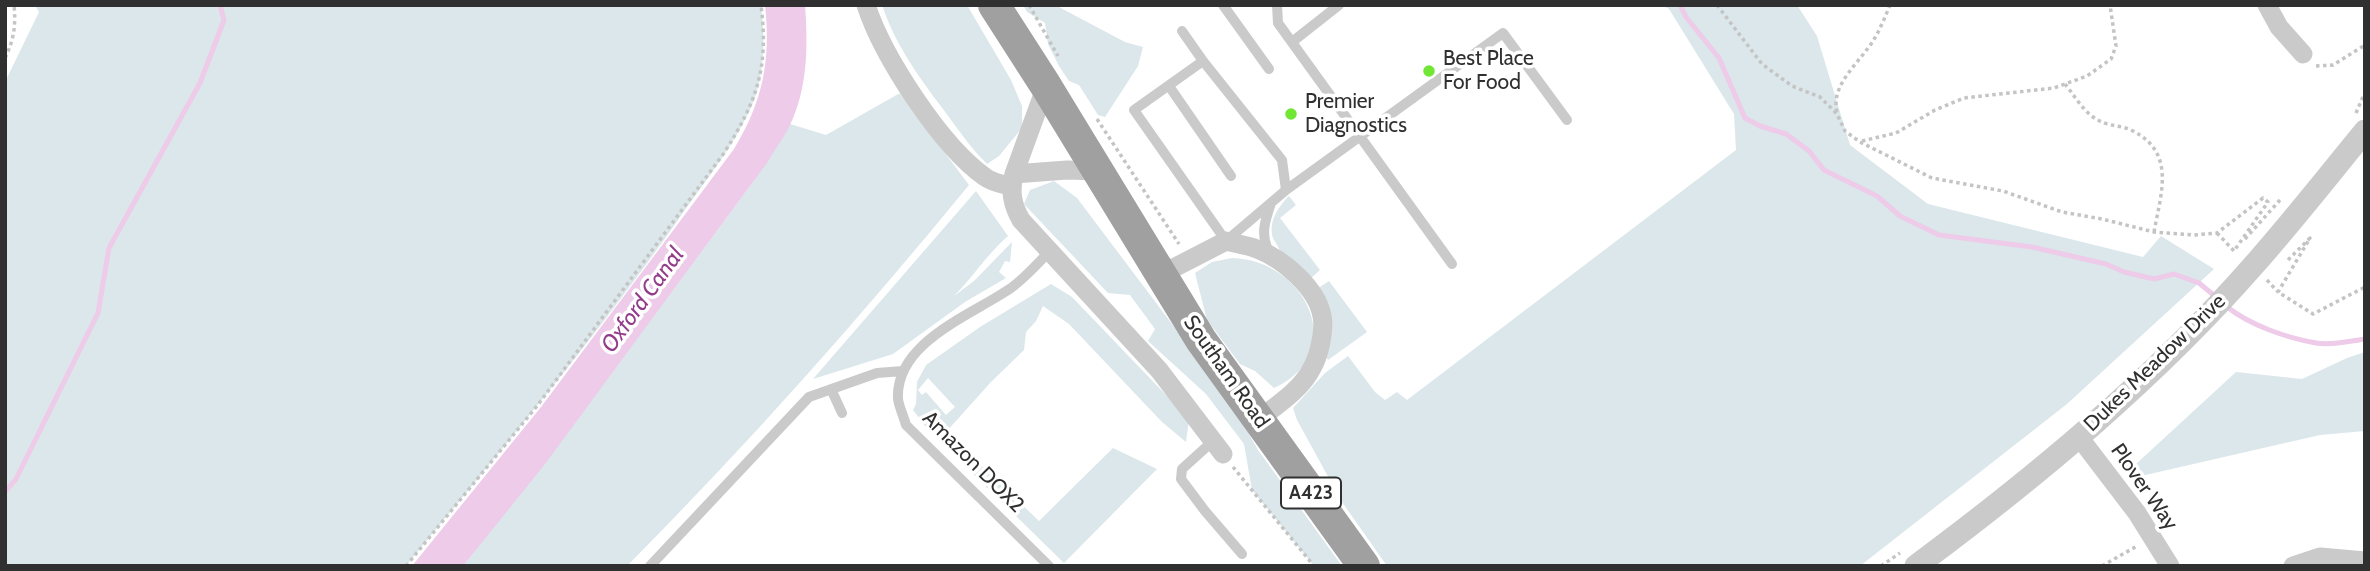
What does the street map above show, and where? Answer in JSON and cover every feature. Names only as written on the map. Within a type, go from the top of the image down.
[{"type":"highway","name":"Southam Road","points":[[993,5],[1046,86],[1201,340],[1364,566]]},
{"type":"street","points":[[866,5],[876,33],[888,54],[943,134],[987,179],[1012,180],[1067,170],[1098,172]]},
{"type":"street","points":[[2267,5],[2279,27],[2303,54]]},
{"type":"street","points":[[1046,86],[1012,180],[1012,199],[1021,220],[1159,370],[1218,448]]},
{"type":"street","name":"Dukes Meadow Drive","points":[[1909,559],[2079,437],[2256,272],[2365,131]]},
{"type":"street","points":[[1162,274],[1226,241],[1257,249],[1286,264],[1308,287],[1322,316],[1320,348],[1312,369],[1300,385],[1258,420]]},
{"type":"street","name":"Plover Way","points":[[2079,437],[2137,513],[2170,566]]},
{"type":"street","points":[[2293,566],[2320,557],[2365,561]]},
{"type":"lane","points":[[1223,5],[1269,69]]},
{"type":"lane","points":[[1277,5],[1278,23],[1452,264]]},
{"type":"lane","points":[[1292,42],[1339,5]]},
{"type":"lane","points":[[1182,31],[1282,160],[1286,190]]},
{"type":"lane","points":[[1203,61],[1134,110],[1226,241],[1286,190],[1503,33],[1567,120]]},
{"type":"lane","points":[[1169,86],[1231,176]]},
{"type":"lane","points":[[1271,203],[1263,228],[1264,242],[1271,256]]},
{"type":"lane","points":[[650,566],[809,397],[877,373],[903,372],[916,350],[1012,287],[1050,251]]},
{"type":"lane","name":"Amazon DOX2","points":[[903,372],[898,399],[906,425],[1049,566]]},
{"type":"lane","points":[[831,389],[842,413]]},
{"type":"lane","points":[[1218,448],[1182,470],[1181,479],[1242,554]]},
{"type":"path","points":[[5,58],[13,41],[16,21],[14,5]]},
{"type":"path","points":[[406,566],[553,385],[724,153],[746,117],[758,86],[763,46],[761,5]]},
{"type":"path","points":[[1717,5],[1762,64],[1792,86],[1819,97],[1837,114]]},
{"type":"path","points":[[1890,5],[1874,40],[1839,89],[1834,102],[1845,131],[1860,142],[1932,177],[2003,191],[2062,212],[2154,232],[2194,235],[2217,233],[2263,198],[2268,202],[2234,251]]},
{"type":"path","points":[[1860,142],[1896,133],[1935,110],[1964,98],[2054,88],[2087,76],[2111,59],[2116,46],[2110,5]]},
{"type":"path","points":[[2303,54],[2316,66],[2333,65],[2365,45]]},
{"type":"path","points":[[2065,84],[2091,116],[2109,127],[2131,130],[2153,144],[2162,163],[2162,189],[2154,232]]},
{"type":"path","points":[[2217,233],[2278,292],[2313,314],[2364,286]]},
{"type":"path","points":[[2278,292],[2310,238],[2284,264]]},
{"type":"path","points":[[2256,272],[2275,272]]},
{"type":"path","points":[[1218,448],[1314,566]]},
{"type":"path","points":[[2102,566],[2152,537]]},
{"type":"path","points":[[1881,566],[1909,559]]},
{"type":"shaded area","points":[[35,5],[761,5],[763,53],[754,100],[739,132],[719,162],[580,352],[406,566],[5,566],[5,82],[39,12]]},
{"type":"shaded area","points":[[882,5],[967,5],[1011,80],[1022,106],[1022,128],[999,156],[987,164],[964,137],[908,59]]},
{"type":"shaded area","points":[[1023,5],[1055,5],[1125,42],[1143,47],[1138,66],[1105,117],[1098,115],[1079,85],[1069,81],[1048,44],[1045,23],[1027,12]]},
{"type":"shaded area","points":[[1662,5],[1797,5],[1817,36],[1850,145],[1928,204],[2143,257],[2161,236],[2214,269],[2067,404],[1860,566],[1387,566],[1342,502],[1293,408],[1325,373],[1348,356],[1375,392],[1385,400],[1397,392],[1407,400],[1736,150],[1734,114],[1669,9]]},
{"type":"shaded area","points":[[900,93],[969,185],[760,427],[627,566],[463,566],[611,374],[750,186],[790,124],[826,135]]},
{"type":"shaded area","points":[[1054,181],[1077,198],[1169,320],[1342,566],[1314,566],[1252,490],[1244,444],[1206,394],[1148,341],[1155,329],[1130,295],[1108,293],[1024,204],[1030,190]]},
{"type":"shaded area","points":[[976,191],[1008,236],[954,296],[974,281],[1012,242],[1010,262],[1005,261],[999,272],[1006,278],[965,302],[893,354],[813,379]]},
{"type":"shaded area","points":[[1289,196],[1296,205],[1280,218],[1320,270],[1310,279],[1280,253],[1273,238],[1275,215]]},
{"type":"shaded area","points":[[1232,258],[1258,263],[1281,274],[1298,291],[1310,311],[1314,332],[1310,354],[1297,373],[1274,388],[1255,371],[1240,364],[1207,320],[1195,273],[1212,262]]},
{"type":"shaded area","points":[[1329,281],[1367,332],[1328,360],[1317,289]]},
{"type":"shaded area","points":[[1051,284],[1072,297],[1189,419],[1186,442],[1162,422],[1069,324],[1043,306],[1036,321],[1026,332],[1024,350],[946,432],[1039,521],[1113,448],[1157,469],[1064,563],[929,431],[913,410],[916,404],[917,382],[926,365],[980,327]],"holes":[[[928,378],[955,407],[946,415],[926,392],[922,395],[918,390]]]},
{"type":"shaded area","points":[[2365,352],[2365,431],[2320,435],[2141,476],[2136,464],[2236,372],[2302,379]]},
{"type":"water","name":"Oxford Canal","points":[[765,5],[805,5],[806,35],[803,81],[796,111],[767,163],[545,464],[463,566],[412,566],[541,407],[734,149],[752,114],[763,80],[767,44]]},
{"type":"waterway","points":[[5,492],[16,479],[98,313],[109,248],[200,83],[224,20],[220,5]]},
{"type":"waterway","points":[[1680,5],[1686,17],[1719,58],[1745,118],[1786,134],[1809,151],[1824,170],[1877,196],[1900,216],[1939,235],[2032,247],[2106,264],[2124,272],[2154,279],[2174,274],[2199,283],[2216,297]]},
{"type":"waterway","points":[[2226,306],[2257,325],[2305,341],[2328,344],[2365,339]]},
{"type":"place","name":"Best Place For Food","points":[[1429,71]]},
{"type":"place","name":"Premier Diagnostics","points":[[1291,114]]}]
